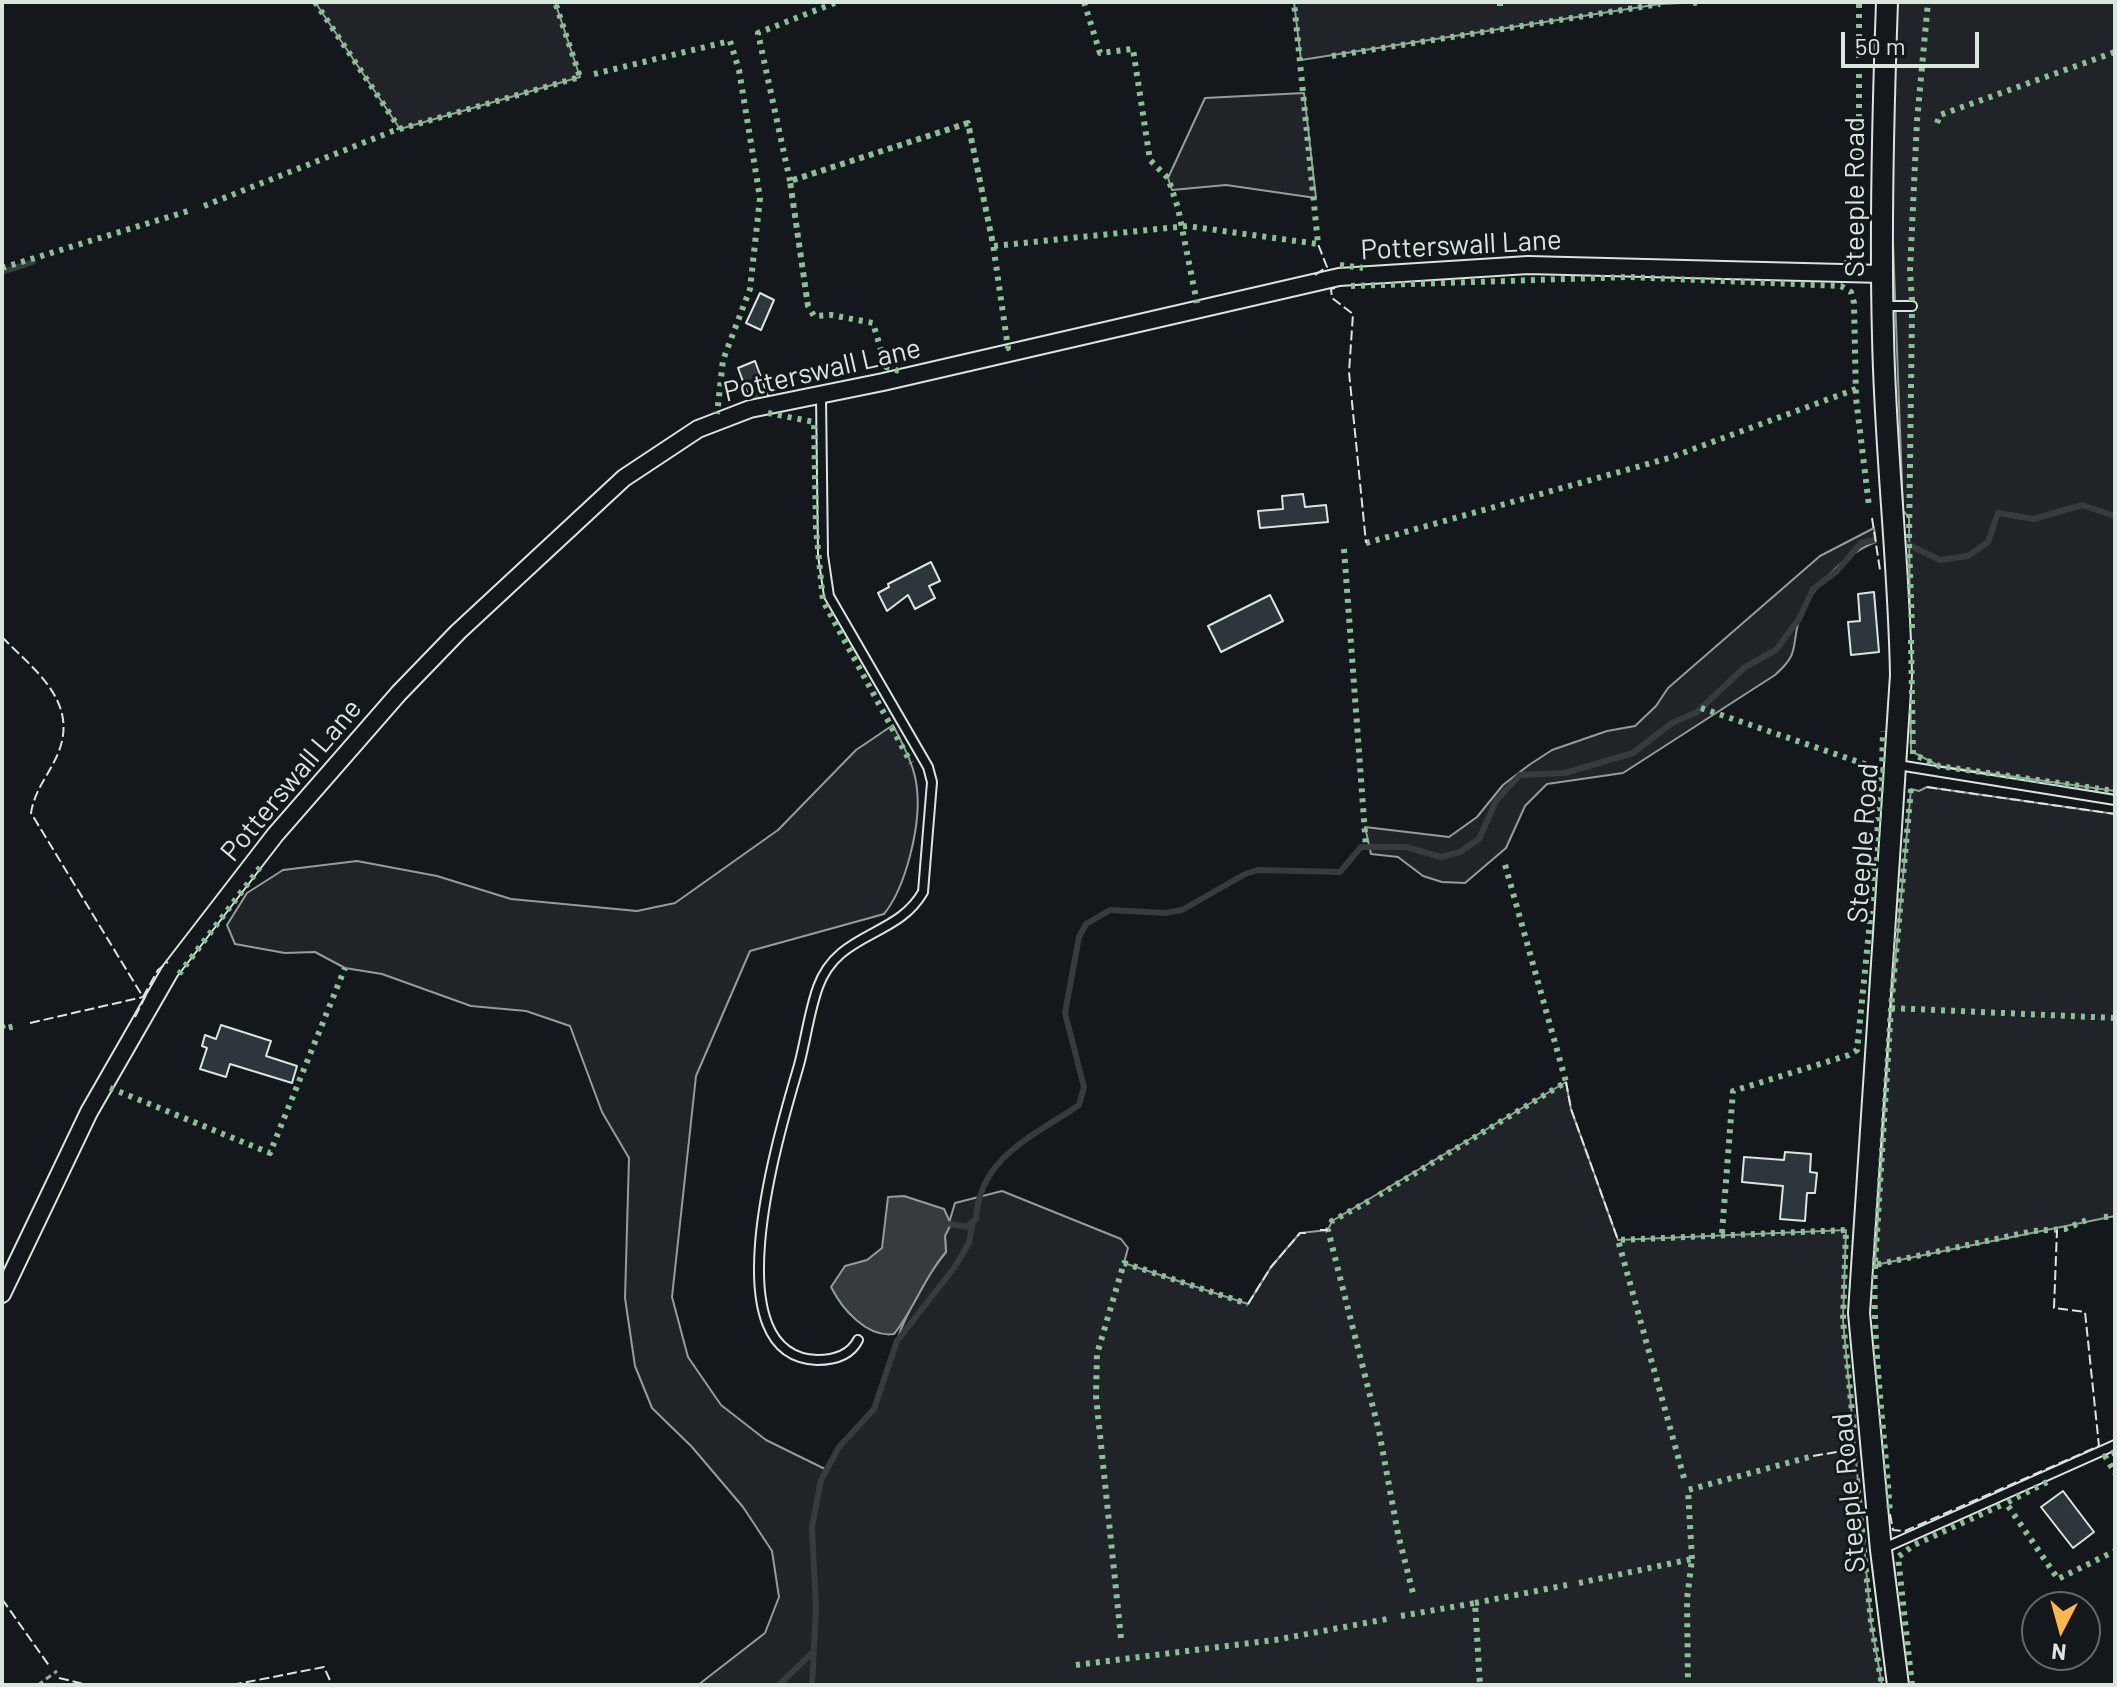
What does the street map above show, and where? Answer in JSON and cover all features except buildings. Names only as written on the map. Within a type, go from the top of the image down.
[{"type":"street","name":"Steeple Road","points":[[1887,2],[1882,306],[1906,634],[1897,765],[1880,905],[1859,1313],[1863,1440],[1898,1685]]},
{"type":"street","name":"Potterswall Lane","points":[[2,1294],[89,1112],[170,971],[275,835],[399,693],[624,478],[674,442],[750,409],[821,396],[1339,277],[1528,265],[1882,274]]},
{"type":"lane","points":[[1882,306],[1912,306]]},
{"type":"lane","points":[[821,396],[823,555],[829,596],[928,767],[932,782],[925,827],[924,884],[915,906],[900,918],[846,948],[824,973],[817,990],[762,1208],[760,1293],[775,1338],[794,1355],[827,1360],[844,1356],[858,1340]]},
{"type":"lane","points":[[1897,765],[2115,800]]},
{"type":"lane","points":[[1881,1550],[2115,1445]]},
{"type":"path","points":[[38,1685],[57,1671]]},
{"type":"shaded area","points":[[315,2],[555,2],[580,77],[400,129]]},
{"type":"shaded area","points":[[1294,2],[1702,2],[1660,4],[1301,60]]},
{"type":"shaded area","points":[[1891,2],[2115,2],[2115,791],[1939,766],[1911,751],[1909,517],[1903,511],[1891,189]]},
{"type":"shaded area","points":[[1304,93],[1316,198],[1226,185],[1172,190],[1168,178],[1205,98]]},
{"type":"shaded area","points":[[1874,528],[1876,542],[1841,563],[1810,597],[1799,620],[1791,655],[1775,675],[1623,773],[1547,784],[1525,806],[1506,848],[1465,883],[1442,882],[1423,876],[1398,857],[1371,854],[1365,827],[1449,837],[1477,817],[1503,785],[1552,750],[1607,731],[1635,726],[1656,706],[1668,688],[1820,556]]},
{"type":"shaded area","points":[[893,725],[914,772],[918,804],[910,855],[892,902],[884,914],[750,951],[696,1076],[672,1297],[688,1357],[721,1405],[766,1440],[827,1470],[839,1447],[874,1409],[901,1329],[921,1285],[946,1252],[945,1236],[955,1203],[1002,1191],[1121,1239],[1128,1248],[1124,1263],[1248,1304],[1271,1267],[1300,1233],[1328,1230],[1332,1221],[1566,1082],[1571,1109],[1618,1240],[1846,1230],[1843,1320],[1871,1622],[1882,1685],[698,1685],[765,1633],[779,1597],[772,1551],[743,1507],[692,1447],[652,1408],[635,1366],[625,1298],[629,1158],[602,1112],[570,1026],[526,1011],[471,1006],[382,974],[345,968],[315,952],[285,953],[235,944],[227,925],[247,893],[283,870],[357,861],[437,876],[511,899],[637,911],[675,903],[778,830],[856,750]]},
{"type":"shaded area","points":[[1927,787],[2115,814],[2115,1216],[1875,1265],[1891,1008],[1911,789],[1919,791]]},
{"type":"shaded area","points":[[904,1196],[944,1209],[951,1224],[945,1236],[946,1252],[894,1334],[884,1334],[856,1320],[831,1287],[845,1266],[867,1260],[882,1248],[888,1197]]},
{"type":"waterway","points":[[2,269],[5,271],[33,262]]},
{"type":"waterway","points":[[1905,543],[1940,560],[1968,556],[1988,542],[1998,513],[2034,519],[2082,505],[2115,516]]},
{"type":"waterway","points":[[951,1224],[967,1227],[976,1219],[979,1198],[998,1164],[1027,1138],[1079,1105],[1084,1087],[1065,1013],[1079,937],[1086,924],[1110,910],[1165,913],[1182,910],[1245,874],[1258,870],[1340,872],[1361,847],[1406,847],[1441,857],[1460,852],[1479,839],[1496,801],[1520,775],[1565,773],[1633,753],[1672,723],[1697,712],[1745,667],[1776,650],[1799,619],[1813,589],[1837,571],[1861,543],[1874,540]]},
{"type":"waterway","points":[[812,1685],[816,1608],[812,1527],[821,1480],[839,1447],[874,1409],[897,1341],[954,1268],[969,1243],[973,1221]]},
{"type":"waterway","points":[[779,1685],[813,1652]]},
{"type":"hedge","points":[[315,2],[400,129]]},
{"type":"hedge","points":[[204,206],[393,131],[580,77],[555,2]]},
{"type":"hedge","points":[[790,181],[758,33],[837,2]]},
{"type":"hedge","points":[[1084,2],[1100,53],[1133,49],[1150,160],[1168,178],[1178,208],[1197,303]]},
{"type":"hedge","points":[[994,246],[1187,226],[1318,244],[1294,2]]},
{"type":"hedge","points":[[1500,2],[1500,9]]},
{"type":"hedge","points":[[1693,3],[1702,2]]},
{"type":"hedge","points":[[1846,263],[1857,253],[1859,227],[1859,2]]},
{"type":"hedge","points":[[1912,301],[1910,271],[1917,121],[1928,2]]},
{"type":"hedge","points":[[1332,56],[1660,4]]},
{"type":"hedge","points":[[594,74],[730,41],[739,70],[760,198],[750,289],[723,360],[717,414]]},
{"type":"hedge","points":[[1937,123],[1940,115],[2115,52]]},
{"type":"hedge","points":[[808,306],[790,181],[968,123],[993,244],[1008,348],[1003,349]]},
{"type":"hedge","points":[[899,371],[886,367],[873,323],[831,315],[814,316],[808,306],[790,181],[968,123],[993,244]]},
{"type":"hedge","points":[[2,268],[188,211]]},
{"type":"hedge","points":[[1340,265],[1363,268]]},
{"type":"hedge","points":[[1351,286],[1628,277],[1841,286],[1851,292],[1854,303],[1856,398],[1869,506]]},
{"type":"hedge","points":[[1912,311],[1909,544],[1912,628]]},
{"type":"hedge","points":[[1366,543],[1669,458],[1856,389]]},
{"type":"hedge","points":[[768,413],[814,422],[816,529],[823,601],[911,763]]},
{"type":"hedge","points":[[1344,549],[1366,847]]},
{"type":"hedge","points":[[1911,640],[1913,754],[1939,766],[2115,791]]},
{"type":"hedge","points":[[1701,708],[1882,770],[1883,731]]},
{"type":"hedge","points":[[1872,901],[1882,770]]},
{"type":"hedge","points":[[1911,789],[1891,1008],[2115,1018]]},
{"type":"hedge","points":[[1379,1195],[1566,1082],[1504,861]]},
{"type":"hedge","points":[[179,974],[261,866]]},
{"type":"hedge","points":[[1722,1233],[1733,1091],[1857,1050],[1871,911]]},
{"type":"hedge","points":[[110,1088],[270,1153],[345,968]]},
{"type":"hedge","points":[[1891,1008],[1875,1265],[2033,1231],[2065,1229],[2089,1219]]},
{"type":"hedge","points":[[2,1025],[3,1029],[15,1026]]},
{"type":"hedge","points":[[1369,1201],[1332,1221],[1328,1230],[1379,1431],[1398,1534],[1414,1597]]},
{"type":"hedge","points":[[2104,1217],[2115,1216]]},
{"type":"hedge","points":[[1684,1478],[1618,1240],[1846,1230],[1843,1320],[1854,1432]]},
{"type":"hedge","points":[[1121,1638],[1096,1396],[1097,1354],[1124,1263],[1248,1304]]},
{"type":"hedge","points":[[1875,1265],[1877,1358],[1890,1514]]},
{"type":"hedge","points":[[1854,1449],[1871,1622],[1882,1685]]},
{"type":"hedge","points":[[2115,1452],[2105,1456],[2115,1473]]},
{"type":"hedge","points":[[1692,1559],[1688,1490],[1813,1456]]},
{"type":"hedge","points":[[2047,1482],[2006,1503],[2058,1579],[2115,1551]]},
{"type":"hedge","points":[[1912,1685],[1898,1557],[1914,1545],[2006,1503]]},
{"type":"hedge","points":[[1579,1583],[1692,1559],[1687,1599],[1688,1685]]},
{"type":"hedge","points":[[1475,1603],[1567,1585]]},
{"type":"hedge","points":[[1401,1616],[1475,1603],[1480,1685]]},
{"type":"hedge","points":[[1076,1665],[1275,1640],[1387,1619]]},
{"type":"fence","points":[[1315,275],[1327,267],[1318,244]]},
{"type":"fence","points":[[1335,288],[1331,289],[1332,298],[1353,314],[1349,372],[1366,543]]},
{"type":"fence","points":[[1872,518],[1880,570]]},
{"type":"fence","points":[[2,637],[49,687],[62,716],[63,733],[59,751],[36,796],[31,813],[143,997],[158,970],[168,962]]},
{"type":"fence","points":[[1927,787],[2115,814]]},
{"type":"fence","points":[[135,1017],[146,995]]},
{"type":"fence","points":[[30,1023],[143,997]]},
{"type":"fence","points":[[1566,1082],[1571,1109],[1618,1240]]},
{"type":"fence","points":[[1320,1230],[1328,1230]]},
{"type":"fence","points":[[1890,1514],[1893,1530],[1905,1531],[2099,1446],[2085,1312],[2054,1308],[2057,1230]]},
{"type":"fence","points":[[1248,1304],[1271,1267],[1300,1233],[1309,1233]]},
{"type":"fence","points":[[1813,1456],[1854,1449]]},
{"type":"fence","points":[[2,1599],[50,1667]]},
{"type":"fence","points":[[232,1685],[324,1667],[332,1685]]},
{"type":"fence","points":[[59,1678],[88,1685]]}]
